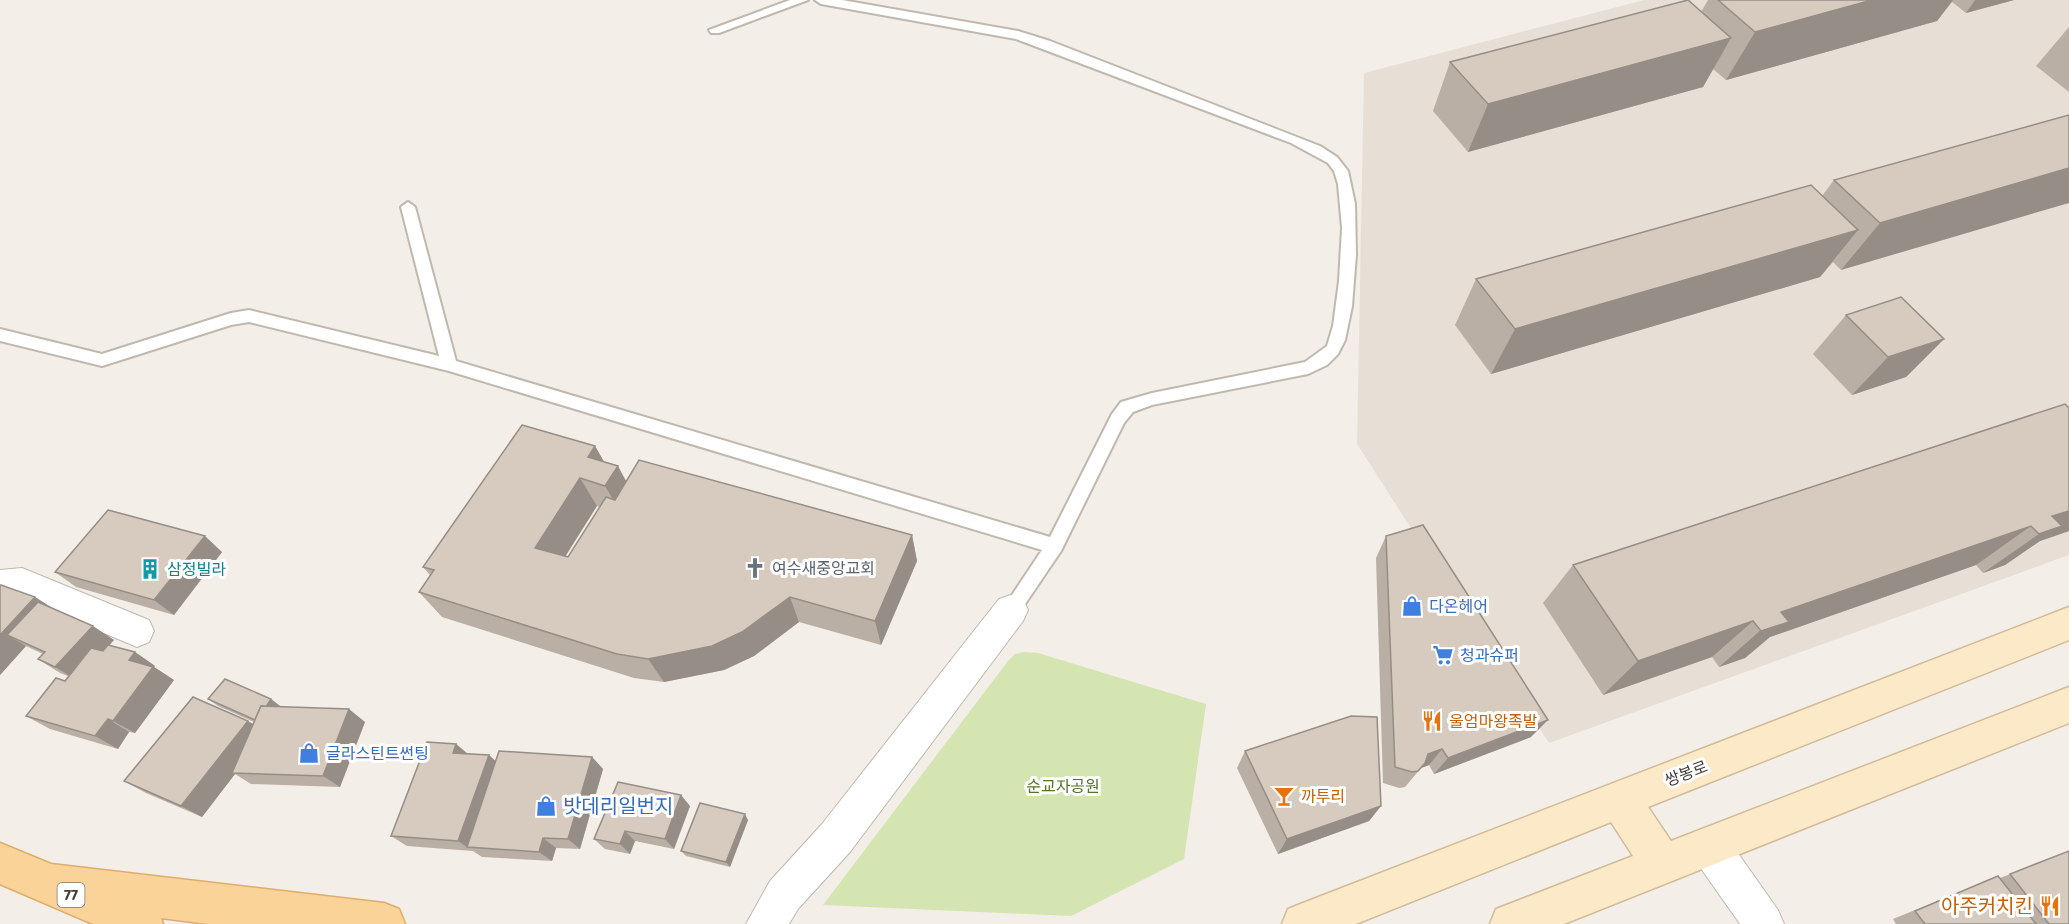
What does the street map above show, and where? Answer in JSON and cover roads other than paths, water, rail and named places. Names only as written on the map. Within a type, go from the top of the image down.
[{"type":"main road","name":"77","points":[[0,863],[142,924]]},
{"type":"main road","points":[[45,884],[384,924]]},
{"type":"street","points":[[0,585],[22,583],[137,631]]},
{"type":"street","points":[[766,924],[784,895],[836,838],[1011,610]]},
{"type":"street","name":"쌍봉로","points":[[1304,924],[2069,624]]},
{"type":"street","points":[[1511,924],[2069,705]]},
{"type":"street","points":[[1619,799],[1663,864]]},
{"type":"street","points":[[1709,846],[1764,924]]},
{"type":"lane","points":[[715,30],[802,0]]},
{"type":"lane","points":[[821,0],[1018,35],[1046,44],[1296,140],[1325,153],[1343,174],[1348,204],[1348,257],[1341,328],[1330,354],[1308,368],[1152,399],[1127,407],[1118,419],[1055,546],[1035,580],[1011,610]]},
{"type":"lane","points":[[408,207],[449,365]]},
{"type":"lane","points":[[0,335],[102,360],[231,319],[249,316],[449,365],[1055,546]]},
{"type":"place","name":"여수새중앙교회","points":[[755,568]]},
{"type":"place","name":"삼정빌라","points":[[150,569]]},
{"type":"place","name":"다온헤어","points":[[1412,606]]},
{"type":"place","name":"청과슈퍼","points":[[1443,655]]},
{"type":"place","name":"울엄마왕족발","points":[[1432,721]]},
{"type":"place","name":"글라스틴트썬팅","points":[[309,753]]},
{"type":"place","name":"까투리","points":[[1284,796]]},
{"type":"place","name":"밧데리일번지","points":[[546,806]]},
{"type":"place","name":"아주커치킨","points":[[2050,906]]},
{"type":"park label","name":"순교자공원","points":[[1063,786]]}]
